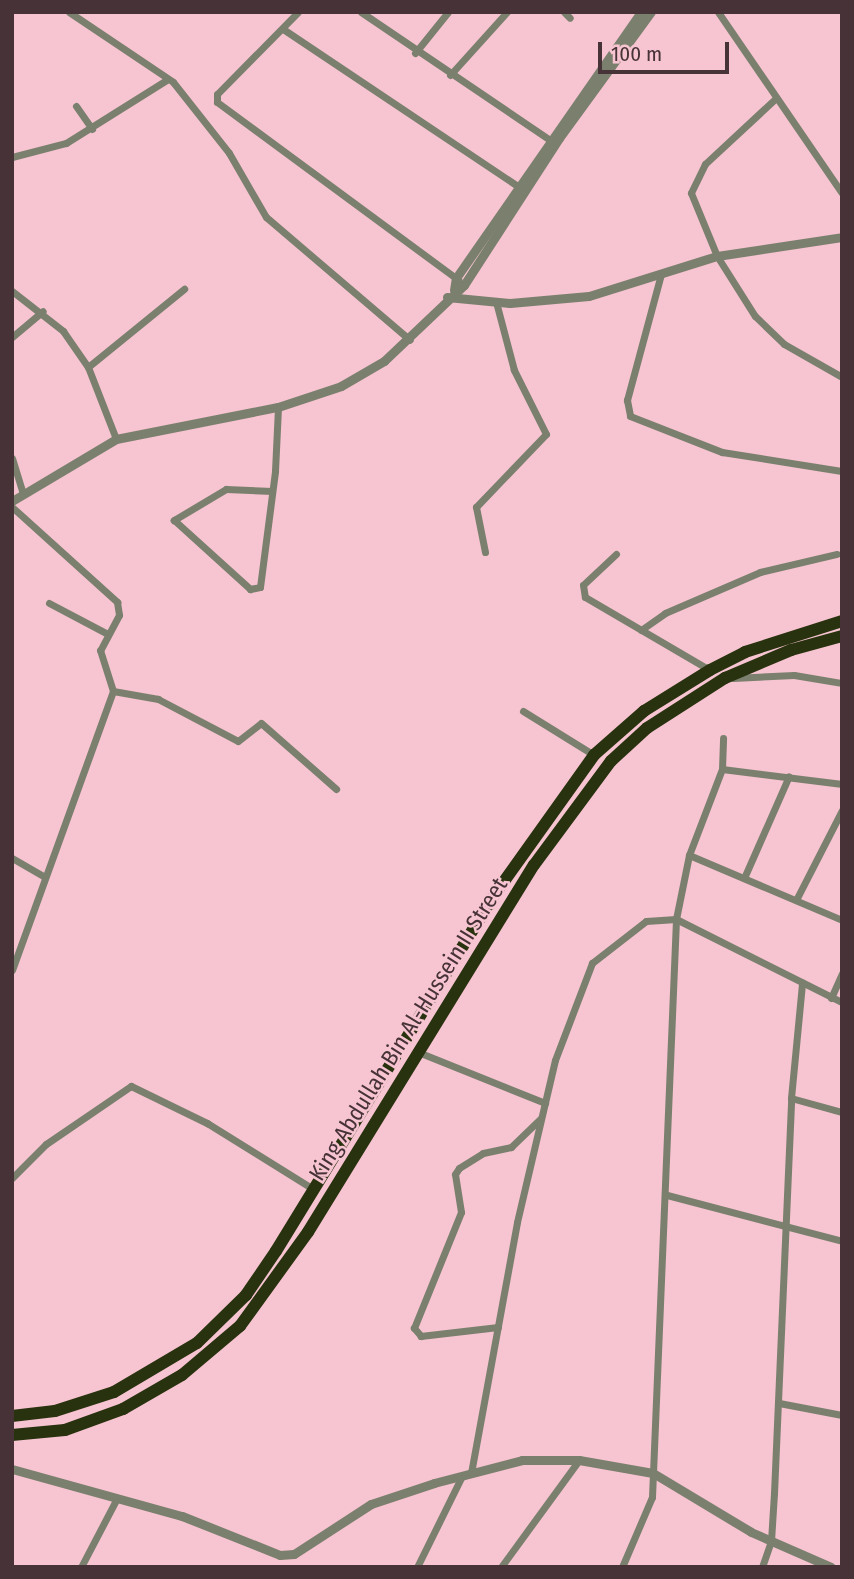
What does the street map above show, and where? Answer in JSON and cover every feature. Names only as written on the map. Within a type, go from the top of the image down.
[{"type":"highway","name":"King Abdullah Bin Al-Hussein II Street","points":[[12,1416],[55,1411],[114,1392],[197,1343],[246,1295],[555,803],[594,755],[644,711],[710,670],[745,652],[842,621]]},
{"type":"highway","name":"King Abdullah Bin Al-Hussein II Street","points":[[12,1435],[65,1430],[122,1409],[182,1375],[240,1326],[301,1243],[534,865],[611,761],[647,729],[725,678],[791,650],[842,636]]},
{"type":"highway","points":[[450,969],[454,977],[463,978]]},
{"type":"highway","points":[[430,1000],[440,999],[444,1009]]},
{"type":"street","points":[[69,12],[168,79],[229,153],[266,217],[411,340]]},
{"type":"street","points":[[298,12],[217,94],[217,102],[464,285]]},
{"type":"street","points":[[361,12],[415,53],[550,140]]},
{"type":"street","points":[[415,53],[447,12]]},
{"type":"street","points":[[450,75],[507,12]]},
{"type":"street","points":[[451,294],[456,278],[641,12]]},
{"type":"street","points":[[12,501],[116,439],[278,407],[368,373],[411,340],[451,294],[464,285],[559,138],[651,12]]},
{"type":"street","points":[[718,12],[842,193]]},
{"type":"street","points":[[283,29],[519,187]]},
{"type":"street","points":[[12,157],[66,143],[168,79]]},
{"type":"street","points":[[776,98],[692,182],[717,256],[772,334],[830,375],[842,377]]},
{"type":"street","points":[[76,106],[92,129]]},
{"type":"street","points":[[451,294],[496,302],[589,296],[717,256],[842,237]]},
{"type":"street","points":[[661,274],[627,400],[630,416],[722,452],[842,471]]},
{"type":"street","points":[[88,367],[184,289]]},
{"type":"street","points":[[12,290],[43,311],[88,367],[116,439]]},
{"type":"street","points":[[485,552],[476,507],[547,434],[514,370],[496,302]]},
{"type":"street","points":[[12,337],[43,311]]},
{"type":"street","points":[[272,491],[226,489],[174,520],[257,590],[272,491],[278,407]]},
{"type":"street","points":[[12,458],[23,494]]},
{"type":"street","points":[[12,507],[117,602],[119,615],[106,633],[100,650],[113,691],[43,876],[12,970]]},
{"type":"street","points":[[616,554],[589,578],[582,592],[710,670]]},
{"type":"street","points":[[641,630],[665,613],[760,572],[837,554]]},
{"type":"street","points":[[49,603],[106,633]]},
{"type":"street","points":[[725,678],[794,675],[842,683]]},
{"type":"street","points":[[113,691],[158,699],[238,741],[261,723],[336,789]]},
{"type":"street","points":[[523,711],[594,755]]},
{"type":"street","points":[[622,1567],[650,1507],[653,1474],[667,1195],[676,919],[689,855],[722,769],[723,738]]},
{"type":"street","points":[[722,769],[842,784]]},
{"type":"street","points":[[744,878],[789,776]]},
{"type":"street","points":[[796,900],[842,810]]},
{"type":"street","points":[[689,855],[842,920]]},
{"type":"street","points":[[12,858],[43,876]]},
{"type":"street","points":[[417,1567],[467,1474],[545,1104],[584,975],[611,944],[646,921],[676,919],[842,1002]]},
{"type":"street","points":[[831,998],[842,973]]},
{"type":"street","points":[[762,1567],[771,1541],[788,1223],[791,1097],[802,983]]},
{"type":"street","points":[[417,1052],[545,1104]]},
{"type":"street","points":[[13,1174],[46,1144],[131,1086],[208,1123],[313,1189]]},
{"type":"street","points":[[791,1097],[842,1112]]},
{"type":"street","points":[[498,1327],[421,1336],[414,1328],[461,1212],[455,1174],[459,1168],[483,1153],[511,1147],[543,1116]]},
{"type":"street","points":[[667,1195],[788,1223],[842,1241]]},
{"type":"street","points":[[779,1403],[842,1415]]},
{"type":"street","points":[[12,1469],[182,1516],[280,1555],[294,1554],[371,1504],[467,1474],[530,1459],[579,1460],[653,1474],[771,1541],[831,1567]]},
{"type":"street","points":[[501,1567],[579,1460]]},
{"type":"street","points":[[81,1567],[117,1499]]}]
